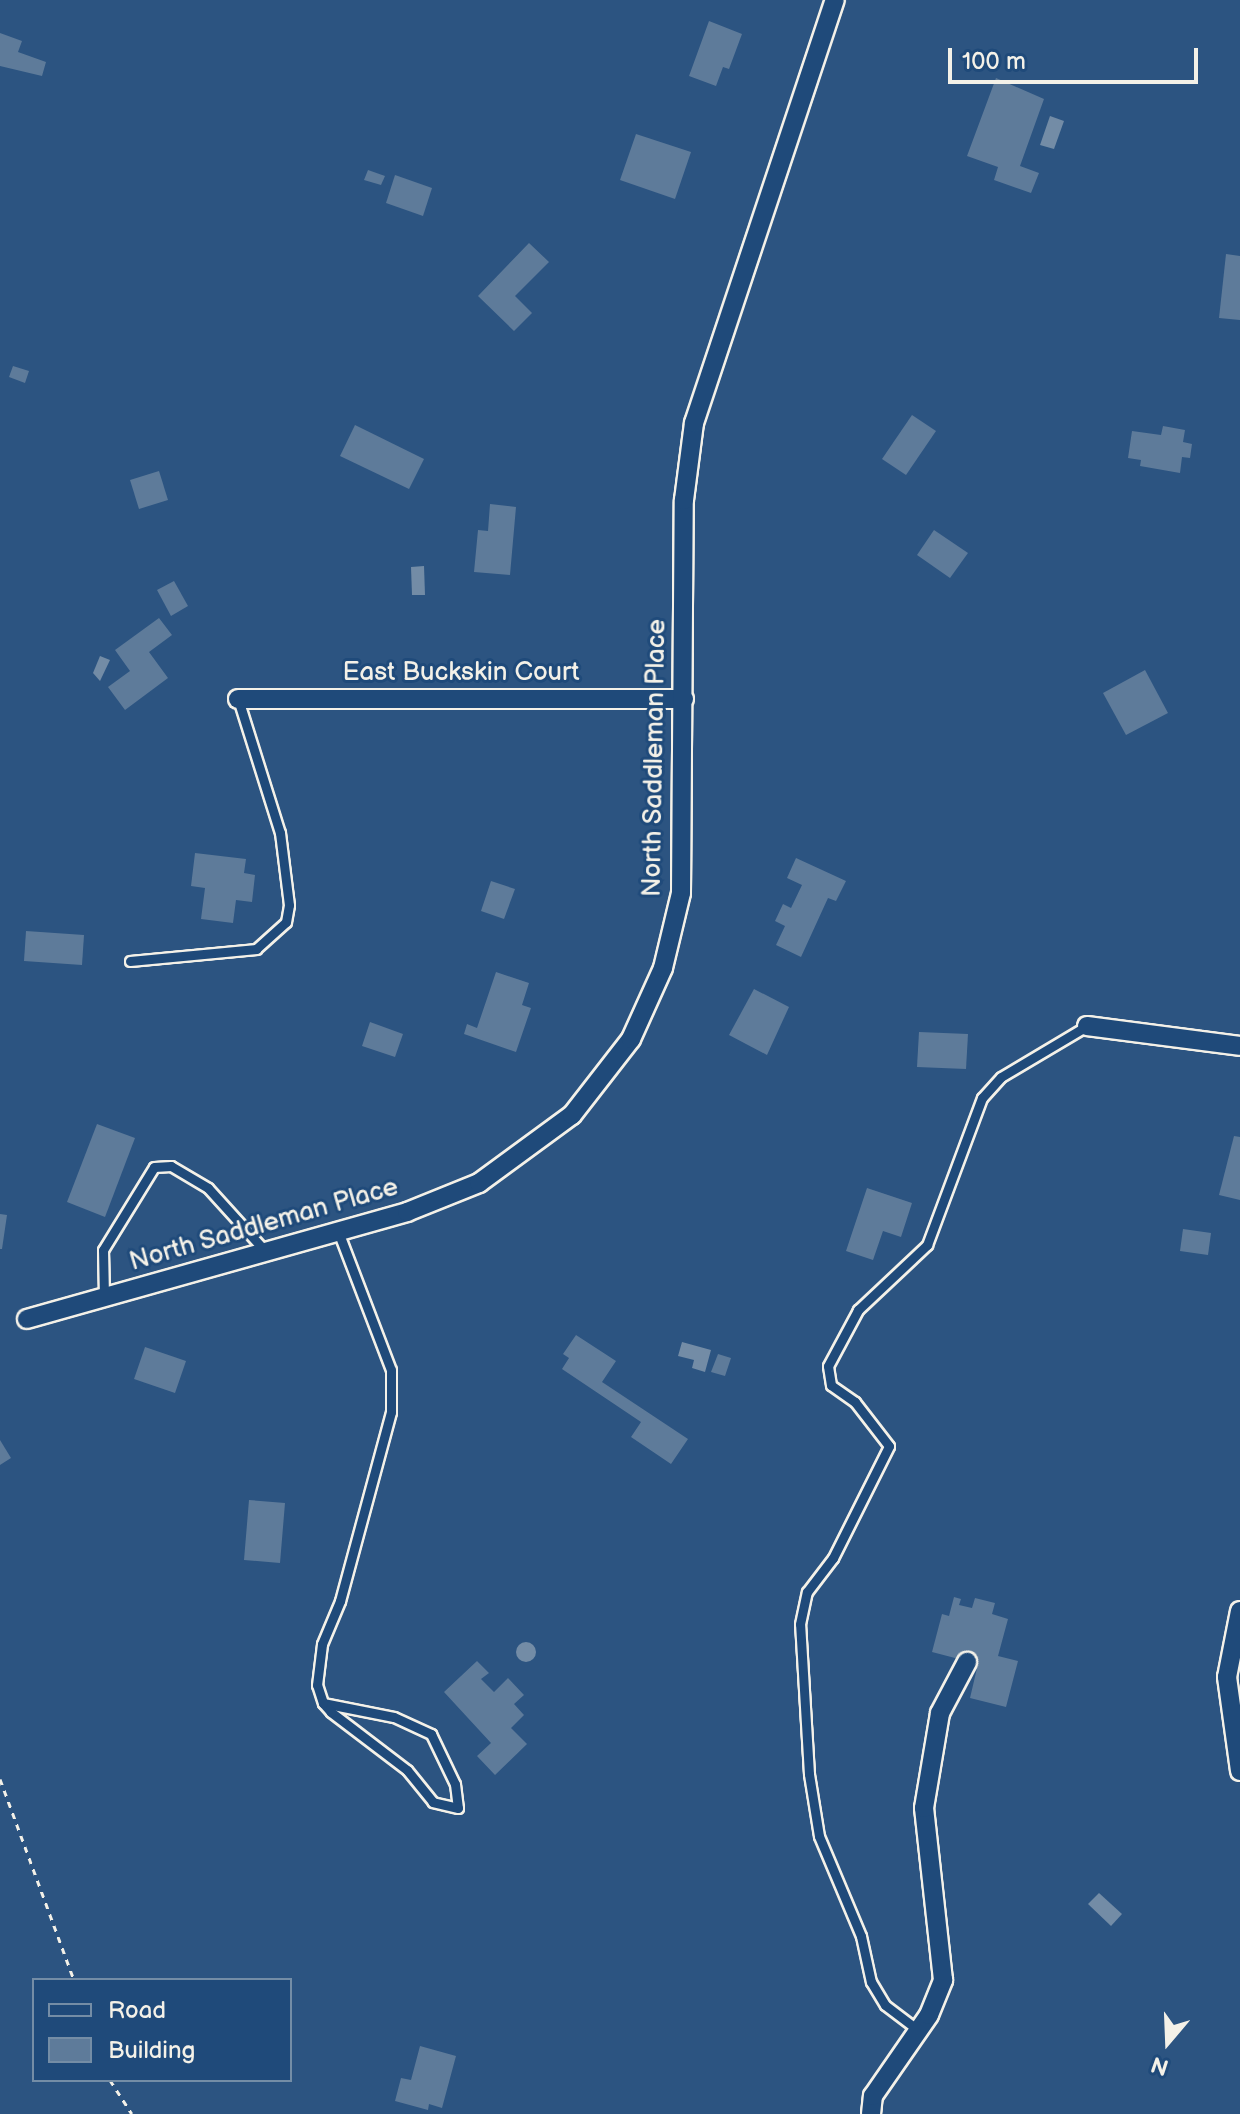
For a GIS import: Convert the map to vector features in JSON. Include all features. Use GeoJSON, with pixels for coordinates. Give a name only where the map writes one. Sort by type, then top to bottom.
{"type":"FeatureCollection","features":[{"type":"Feature","properties":{"kind":"street","name":"North Saddleman Place"},"geometry":{"type":"LineString","coordinates":[[27,1319],[443,1199],[512,1164],[572,1115],[631,1039],[663,968],[681,893],[684,500],[694,423],[835,0]]}},
{"type":"Feature","properties":{"kind":"street","name":"East Buckskin Court"},"geometry":{"type":"LineString","coordinates":[[238,699],[684,699]]}},
{"type":"Feature","properties":{"kind":"street"},"geometry":{"type":"LineString","coordinates":[[1087,1026],[1240,1046]]}},
{"type":"Feature","properties":{"kind":"street"},"geometry":{"type":"LineString","coordinates":[[1240,1611],[1227,1677],[1240,1771]]}},
{"type":"Feature","properties":{"kind":"street"},"geometry":{"type":"LineString","coordinates":[[872,2105],[938,1998],[944,1960],[924,1848],[927,1770],[944,1704],[967,1662]]}},
{"type":"Feature","properties":{"kind":"lane"},"geometry":{"type":"LineString","coordinates":[[130,961],[256,949],[286,922],[289,905],[280,833],[238,699]]}},
{"type":"Feature","properties":{"kind":"lane"},"geometry":{"type":"LineString","coordinates":[[918,2030],[885,2005],[871,1982],[861,1936],[819,1836],[809,1774],[800,1624],[807,1592],[833,1558],[889,1446],[855,1402],[831,1385],[828,1366],[858,1310],[927,1245],[982,1098],[1001,1077],[1087,1026]]}},
{"type":"Feature","properties":{"kind":"lane"},"geometry":{"type":"LineString","coordinates":[[104,1297],[103,1250],[154,1167],[171,1166],[208,1188],[266,1252]]}},
{"type":"Feature","properties":{"kind":"lane"},"geometry":{"type":"LineString","coordinates":[[323,1703],[394,1717],[431,1734],[455,1784],[458,1808],[433,1802],[407,1770],[323,1703],[316,1670],[322,1644],[340,1601],[391,1412],[391,1370],[338,1231]]}},
{"type":"Feature","properties":{"kind":"path"},"geometry":{"type":"LineString","coordinates":[[0,1779],[73,1978]]}},
{"type":"Feature","properties":{"kind":"path"},"geometry":{"type":"LineString","coordinates":[[111,2082],[132,2114]]}},
{"type":"Feature","properties":{"kind":"water"},"geometry":{"type":"Polygon","coordinates":[[[1050,116],[1064,121],[1054,149],[1040,145],[1050,116]]]}},
{"type":"Feature","properties":{"kind":"water"},"geometry":{"type":"Polygon","coordinates":[[[424,566],[425,595],[412,595],[411,567],[424,566]]]}},
{"type":"Feature","properties":{"kind":"water"},"geometry":{"type":"Polygon","coordinates":[[[100,656],[110,660],[100,681],[93,673],[100,656]]]}},
{"type":"Feature","properties":{"kind":"water"},"geometry":{"type":"Polygon","coordinates":[[[682,1342],[711,1350],[705,1372],[692,1368],[694,1360],[678,1356],[682,1342]]]}},
{"type":"Feature","properties":{"kind":"water"},"geometry":{"type":"Polygon","coordinates":[[[526,1642],[533,1645],[536,1652],[533,1659],[526,1662],[519,1659],[516,1652],[519,1645],[526,1642]]]}},
{"type":"Feature","properties":{"kind":"water"},"geometry":{"type":"Polygon","coordinates":[[[1099,1893],[1122,1914],[1111,1926],[1088,1904],[1099,1893]]]}},
{"type":"Feature","properties":{"kind":"building"},"geometry":{"type":"Polygon","coordinates":[[[709,21],[742,34],[729,69],[723,67],[716,86],[689,76],[709,21]]]}},
{"type":"Feature","properties":{"kind":"building"},"geometry":{"type":"Polygon","coordinates":[[[0,33],[22,41],[18,52],[46,62],[42,76],[0,66],[0,33]]]}},
{"type":"Feature","properties":{"kind":"building"},"geometry":{"type":"Polygon","coordinates":[[[996,78],[1044,99],[1020,166],[1039,173],[1031,193],[994,180],[998,167],[967,156],[996,78]]]}},
{"type":"Feature","properties":{"kind":"building"},"geometry":{"type":"Polygon","coordinates":[[[636,134],[691,152],[675,199],[620,180],[636,134]]]}},
{"type":"Feature","properties":{"kind":"building"},"geometry":{"type":"Polygon","coordinates":[[[368,170],[385,176],[381,185],[364,180],[368,170]]]}},
{"type":"Feature","properties":{"kind":"building"},"geometry":{"type":"Polygon","coordinates":[[[395,175],[432,188],[423,216],[386,203],[395,175]]]}},
{"type":"Feature","properties":{"kind":"building"},"geometry":{"type":"Polygon","coordinates":[[[529,243],[549,262],[515,296],[532,313],[514,331],[478,296],[529,243]]]}},
{"type":"Feature","properties":{"kind":"building"},"geometry":{"type":"Polygon","coordinates":[[[1226,254],[1240,256],[1240,320],[1219,318],[1226,254]]]}},
{"type":"Feature","properties":{"kind":"building"},"geometry":{"type":"Polygon","coordinates":[[[13,366],[29,371],[25,383],[9,377],[13,366]]]}},
{"type":"Feature","properties":{"kind":"building"},"geometry":{"type":"Polygon","coordinates":[[[912,415],[936,431],[906,475],[882,459],[912,415]]]}},
{"type":"Feature","properties":{"kind":"building"},"geometry":{"type":"Polygon","coordinates":[[[355,425],[424,459],[409,489],[340,456],[355,425]]]}},
{"type":"Feature","properties":{"kind":"building"},"geometry":{"type":"Polygon","coordinates":[[[1163,426],[1185,430],[1183,442],[1192,444],[1190,458],[1182,457],[1180,473],[1140,466],[1141,460],[1128,458],[1132,431],[1161,435],[1163,426]]]}},
{"type":"Feature","properties":{"kind":"building"},"geometry":{"type":"Polygon","coordinates":[[[159,471],[168,500],[139,509],[130,480],[159,471]]]}},
{"type":"Feature","properties":{"kind":"building"},"geometry":{"type":"Polygon","coordinates":[[[490,504],[516,507],[510,575],[474,572],[478,530],[488,531],[490,504]]]}},
{"type":"Feature","properties":{"kind":"building"},"geometry":{"type":"Polygon","coordinates":[[[934,530],[968,553],[950,578],[917,555],[934,530]]]}},
{"type":"Feature","properties":{"kind":"building"},"geometry":{"type":"Polygon","coordinates":[[[174,581],[188,606],[171,616],[157,590],[174,581]]]}},
{"type":"Feature","properties":{"kind":"building"},"geometry":{"type":"Polygon","coordinates":[[[159,618],[172,635],[149,652],[168,678],[125,710],[108,687],[130,671],[115,650],[159,618]]]}},
{"type":"Feature","properties":{"kind":"building"},"geometry":{"type":"Polygon","coordinates":[[[1145,670],[1168,713],[1126,735],[1103,693],[1145,670]]]}},
{"type":"Feature","properties":{"kind":"building"},"geometry":{"type":"Polygon","coordinates":[[[195,853],[246,859],[244,873],[255,875],[252,902],[236,900],[233,923],[201,919],[205,888],[191,886],[195,853]]]}},
{"type":"Feature","properties":{"kind":"building"},"geometry":{"type":"Polygon","coordinates":[[[796,858],[846,881],[836,901],[828,898],[801,957],[776,945],[785,926],[775,921],[783,904],[791,908],[802,885],[787,878],[796,858]]]}},
{"type":"Feature","properties":{"kind":"building"},"geometry":{"type":"Polygon","coordinates":[[[491,881],[515,889],[504,919],[481,911],[491,881]]]}},
{"type":"Feature","properties":{"kind":"building"},"geometry":{"type":"Polygon","coordinates":[[[26,931],[84,935],[82,965],[24,961],[26,931]]]}},
{"type":"Feature","properties":{"kind":"building"},"geometry":{"type":"Polygon","coordinates":[[[496,972],[529,983],[522,1005],[531,1008],[516,1052],[464,1034],[467,1024],[477,1028],[496,972]]]}},
{"type":"Feature","properties":{"kind":"building"},"geometry":{"type":"Polygon","coordinates":[[[754,989],[789,1007],[767,1055],[729,1035],[754,989]]]}},
{"type":"Feature","properties":{"kind":"building"},"geometry":{"type":"Polygon","coordinates":[[[370,1022],[403,1034],[395,1057],[362,1046],[370,1022]]]}},
{"type":"Feature","properties":{"kind":"building"},"geometry":{"type":"Polygon","coordinates":[[[919,1032],[968,1034],[966,1069],[917,1067],[919,1032]]]}},
{"type":"Feature","properties":{"kind":"building"},"geometry":{"type":"Polygon","coordinates":[[[97,1124],[135,1138],[105,1217],[67,1202],[97,1124]]]}},
{"type":"Feature","properties":{"kind":"building"},"geometry":{"type":"Polygon","coordinates":[[[1234,1136],[1240,1137],[1240,1200],[1219,1195],[1234,1136]]]}},
{"type":"Feature","properties":{"kind":"building"},"geometry":{"type":"Polygon","coordinates":[[[867,1188],[912,1203],[901,1237],[883,1231],[873,1260],[846,1251],[867,1188]]]}},
{"type":"Feature","properties":{"kind":"building"},"geometry":{"type":"Polygon","coordinates":[[[0,1214],[7,1215],[2,1249],[0,1249],[0,1214]]]}},
{"type":"Feature","properties":{"kind":"building"},"geometry":{"type":"Polygon","coordinates":[[[1183,1229],[1211,1233],[1208,1255],[1180,1251],[1183,1229]]]}},
{"type":"Feature","properties":{"kind":"building"},"geometry":{"type":"Polygon","coordinates":[[[576,1335],[616,1361],[602,1382],[688,1439],[671,1464],[631,1437],[641,1422],[562,1369],[569,1358],[563,1354],[576,1335]]]}},
{"type":"Feature","properties":{"kind":"building"},"geometry":{"type":"Polygon","coordinates":[[[145,1347],[186,1361],[175,1393],[134,1379],[145,1347]]]}},
{"type":"Feature","properties":{"kind":"building"},"geometry":{"type":"Polygon","coordinates":[[[718,1354],[731,1358],[725,1376],[711,1372],[718,1354]]]}},
{"type":"Feature","properties":{"kind":"building"},"geometry":{"type":"Polygon","coordinates":[[[0,1440],[11,1458],[0,1465],[0,1440]]]}},
{"type":"Feature","properties":{"kind":"building"},"geometry":{"type":"Polygon","coordinates":[[[249,1500],[285,1503],[280,1563],[244,1560],[249,1500]]]}},
{"type":"Feature","properties":{"kind":"building"},"geometry":{"type":"Polygon","coordinates":[[[954,1597],[961,1599],[959,1605],[972,1608],[975,1598],[995,1603],[992,1614],[1008,1619],[998,1656],[1018,1661],[1006,1707],[970,1698],[978,1664],[932,1652],[942,1614],[949,1616],[954,1597]]]}},
{"type":"Feature","properties":{"kind":"building"},"geometry":{"type":"Polygon","coordinates":[[[477,1661],[489,1673],[481,1679],[494,1692],[508,1678],[524,1695],[514,1704],[524,1715],[511,1728],[527,1744],[495,1775],[477,1756],[491,1743],[444,1692],[477,1661]]]}},
{"type":"Feature","properties":{"kind":"building"},"geometry":{"type":"Polygon","coordinates":[[[420,2046],[456,2056],[442,2108],[429,2104],[428,2110],[395,2101],[401,2078],[411,2080],[420,2046]]]}}]}
